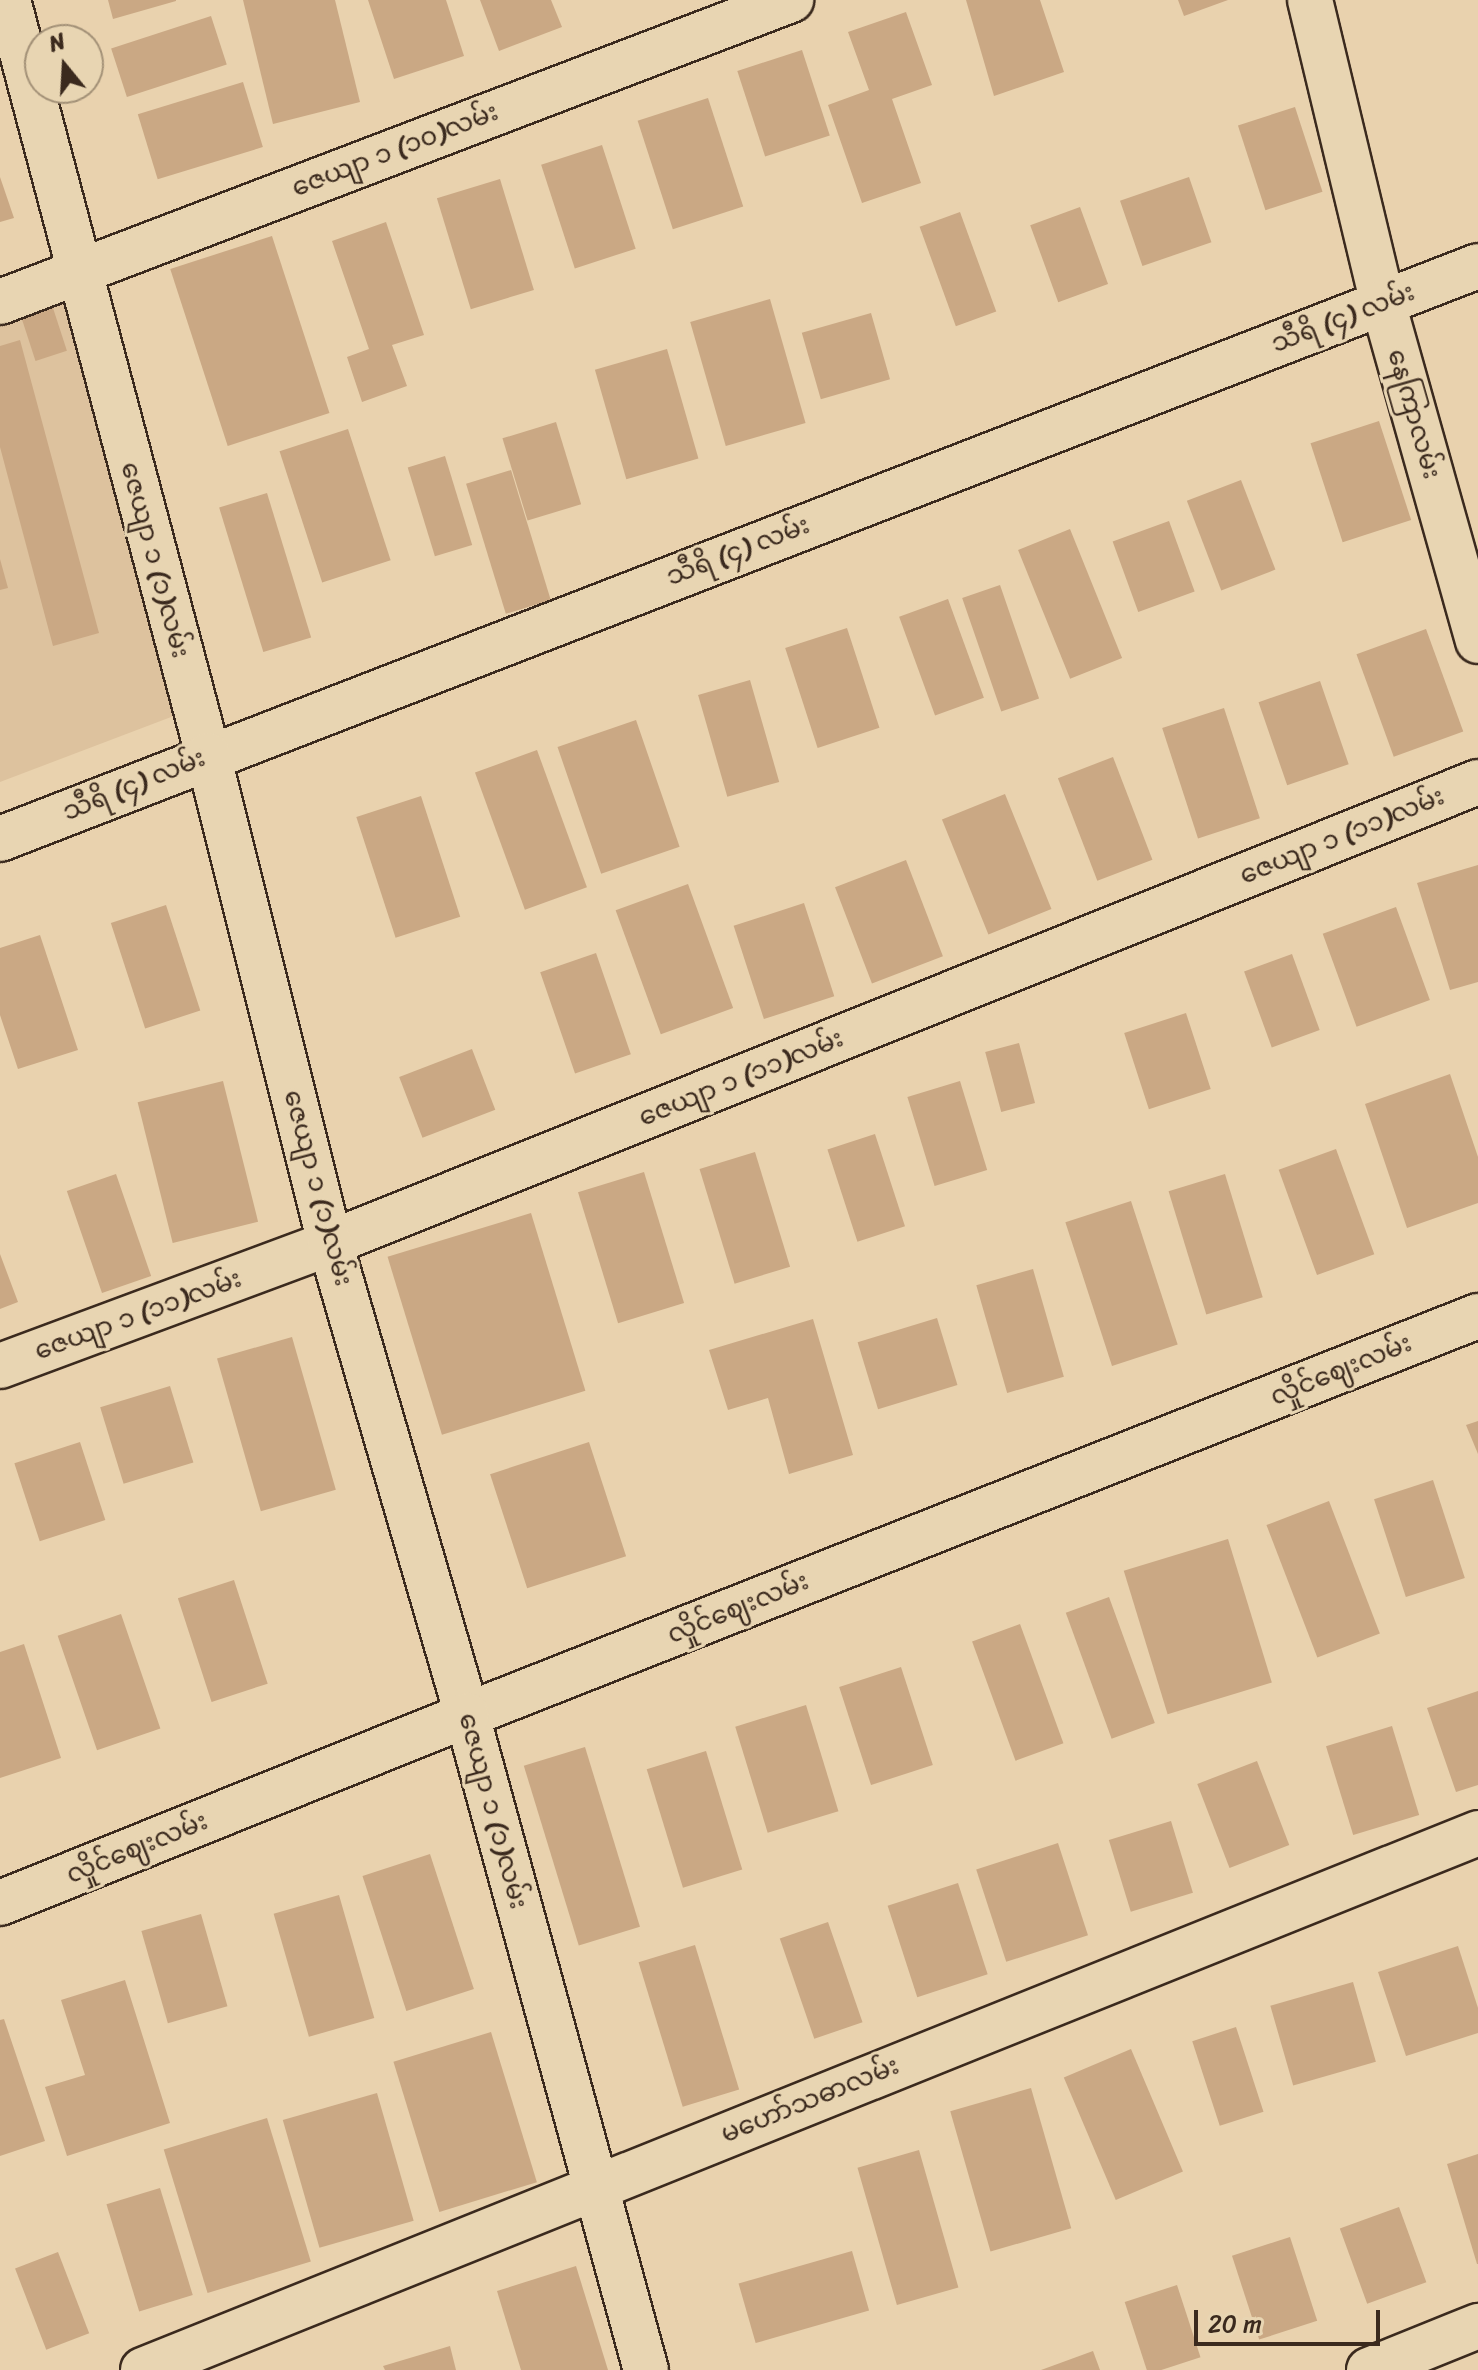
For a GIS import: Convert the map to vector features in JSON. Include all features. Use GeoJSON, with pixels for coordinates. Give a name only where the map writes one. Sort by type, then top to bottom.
{"type":"FeatureCollection","features":[{"type":"Feature","properties":{"kind":"street","name":"ဇေယျာ ၁ (၁)လမ်း"},"geometry":{"type":"LineString","coordinates":[[8,0],[76,271],[208,755],[330,1243],[467,1715],[646,2370]]}},
{"type":"Feature","properties":{"kind":"street","name":"ဇေယျာ ၁ (၁၀)လမ်း"},"geometry":{"type":"LineString","coordinates":[[0,302],[791,0]]}},
{"type":"Feature","properties":{"kind":"street","name":"နေကြာလမ်း"},"geometry":{"type":"LineString","coordinates":[[1310,0],[1383,303],[1478,641]]}},
{"type":"Feature","properties":{"kind":"street","name":"သီရိ (၄) လမ်း"},"geometry":{"type":"LineString","coordinates":[[0,839],[208,755],[1478,266]]}},
{"type":"Feature","properties":{"kind":"street","name":"ဇေယျာ ၁ (၁၁)လမ်း"},"geometry":{"type":"LineString","coordinates":[[0,1366],[330,1243],[1478,782]]}},
{"type":"Feature","properties":{"kind":"street","name":"လှိုင်ဈေးလမ်း"},"geometry":{"type":"LineString","coordinates":[[0,1903],[1478,1316]]}},
{"type":"Feature","properties":{"kind":"street","name":"မဟော်သဓာလမ်း"},"geometry":{"type":"LineString","coordinates":[[143,2370],[1478,1833]]}},
{"type":"Feature","properties":{"kind":"street"},"geometry":{"type":"LineString","coordinates":[[1369,2370],[1478,2326]]}},
{"type":"Feature","properties":{"kind":"shaded area"},"geometry":{"type":"Polygon","coordinates":[[[67,299],[179,714],[0,782],[0,326],[67,299]]]}},
{"type":"Feature","properties":{"kind":"building"},"geometry":{"type":"Polygon","coordinates":[[[108,0],[176,0],[176,1],[113,19],[108,0]]]}},
{"type":"Feature","properties":{"kind":"building"},"geometry":{"type":"Polygon","coordinates":[[[243,0],[335,0],[360,102],[273,124],[243,0]]]}},
{"type":"Feature","properties":{"kind":"building"},"geometry":{"type":"Polygon","coordinates":[[[368,0],[446,0],[464,56],[394,79],[368,0]]]}},
{"type":"Feature","properties":{"kind":"building"},"geometry":{"type":"Polygon","coordinates":[[[480,0],[551,0],[562,27],[499,51],[480,0]]]}},
{"type":"Feature","properties":{"kind":"building"},"geometry":{"type":"Polygon","coordinates":[[[966,0],[1040,0],[1064,72],[994,96],[966,0]]]}},
{"type":"Feature","properties":{"kind":"building"},"geometry":{"type":"Polygon","coordinates":[[[1178,0],[1228,0],[1184,16],[1178,0]]]}},
{"type":"Feature","properties":{"kind":"building"},"geometry":{"type":"Polygon","coordinates":[[[906,12],[932,85],[892,99],[921,183],[862,203],[828,105],[869,90],[848,32],[906,12]]]}},
{"type":"Feature","properties":{"kind":"building"},"geometry":{"type":"Polygon","coordinates":[[[211,16],[227,65],[127,97],[111,48],[211,16]]]}},
{"type":"Feature","properties":{"kind":"building"},"geometry":{"type":"Polygon","coordinates":[[[802,50],[830,136],[765,157],[737,71],[802,50]]]}},
{"type":"Feature","properties":{"kind":"building"},"geometry":{"type":"Polygon","coordinates":[[[243,82],[263,147],[158,179],[138,114],[243,82]]]}},
{"type":"Feature","properties":{"kind":"building"},"geometry":{"type":"Polygon","coordinates":[[[708,98],[743,206],[673,229],[638,121],[708,98]]]}},
{"type":"Feature","properties":{"kind":"building"},"geometry":{"type":"Polygon","coordinates":[[[1295,107],[1323,192],[1265,210],[1238,126],[1295,107]]]}},
{"type":"Feature","properties":{"kind":"building"},"geometry":{"type":"Polygon","coordinates":[[[602,145],[636,249],[575,268],[541,165],[602,145]]]}},
{"type":"Feature","properties":{"kind":"building"},"geometry":{"type":"Polygon","coordinates":[[[0,177],[14,218],[0,222],[0,177]]]}},
{"type":"Feature","properties":{"kind":"building"},"geometry":{"type":"Polygon","coordinates":[[[1189,177],[1211,242],[1142,266],[1120,201],[1189,177]]]}},
{"type":"Feature","properties":{"kind":"building"},"geometry":{"type":"Polygon","coordinates":[[[500,179],[534,290],[471,309],[437,198],[500,179]]]}},
{"type":"Feature","properties":{"kind":"building"},"geometry":{"type":"Polygon","coordinates":[[[1080,207],[1108,284],[1058,302],[1030,225],[1080,207]]]}},
{"type":"Feature","properties":{"kind":"building"},"geometry":{"type":"Polygon","coordinates":[[[960,212],[996,312],[956,326],[920,227],[960,212]]]}},
{"type":"Feature","properties":{"kind":"building"},"geometry":{"type":"Polygon","coordinates":[[[386,222],[424,335],[392,345],[407,386],[362,402],[347,357],[369,349],[332,241],[386,222]]]}},
{"type":"Feature","properties":{"kind":"building"},"geometry":{"type":"Polygon","coordinates":[[[272,236],[329,413],[228,446],[170,269],[272,236]]]}},
{"type":"Feature","properties":{"kind":"building"},"geometry":{"type":"Polygon","coordinates":[[[770,299],[806,423],[726,446],[690,322],[770,299]]]}},
{"type":"Feature","properties":{"kind":"building"},"geometry":{"type":"Polygon","coordinates":[[[53,308],[67,351],[36,361],[22,318],[53,308]]]}},
{"type":"Feature","properties":{"kind":"building"},"geometry":{"type":"Polygon","coordinates":[[[871,313],[890,379],[821,399],[802,333],[871,313]]]}},
{"type":"Feature","properties":{"kind":"building"},"geometry":{"type":"Polygon","coordinates":[[[20,340],[99,633],[53,646],[0,447],[0,346],[20,340]]]}},
{"type":"Feature","properties":{"kind":"building"},"geometry":{"type":"Polygon","coordinates":[[[667,349],[698,459],[626,479],[595,370],[667,349]]]}},
{"type":"Feature","properties":{"kind":"building"},"geometry":{"type":"Polygon","coordinates":[[[1379,421],[1411,520],[1343,542],[1311,443],[1379,421]]]}},
{"type":"Feature","properties":{"kind":"building"},"geometry":{"type":"Polygon","coordinates":[[[556,422],[581,504],[528,521],[502,438],[556,422]]]}},
{"type":"Feature","properties":{"kind":"building"},"geometry":{"type":"Polygon","coordinates":[[[348,429],[391,560],[322,582],[280,451],[348,429]]]}},
{"type":"Feature","properties":{"kind":"building"},"geometry":{"type":"Polygon","coordinates":[[[445,456],[472,545],[435,556],[408,467],[445,456]]]}},
{"type":"Feature","properties":{"kind":"building"},"geometry":{"type":"Polygon","coordinates":[[[511,470],[551,600],[506,614],[466,484],[511,470]]]}},
{"type":"Feature","properties":{"kind":"building"},"geometry":{"type":"Polygon","coordinates":[[[1241,480],[1275,570],[1221,590],[1187,501],[1241,480]]]}},
{"type":"Feature","properties":{"kind":"building"},"geometry":{"type":"Polygon","coordinates":[[[267,493],[311,637],[263,652],[219,508],[267,493]]]}},
{"type":"Feature","properties":{"kind":"building"},"geometry":{"type":"Polygon","coordinates":[[[1169,521],[1195,591],[1138,612],[1113,542],[1169,521]]]}},
{"type":"Feature","properties":{"kind":"building"},"geometry":{"type":"Polygon","coordinates":[[[1070,529],[1122,658],[1070,679],[1018,550],[1070,529]]]}},
{"type":"Feature","properties":{"kind":"building"},"geometry":{"type":"Polygon","coordinates":[[[0,559],[8,588],[0,590],[0,559]]]}},
{"type":"Feature","properties":{"kind":"building"},"geometry":{"type":"Polygon","coordinates":[[[1000,585],[1039,698],[1001,711],[962,598],[1000,585]]]}},
{"type":"Feature","properties":{"kind":"building"},"geometry":{"type":"Polygon","coordinates":[[[948,599],[984,698],[935,715],[899,617],[948,599]]]}},
{"type":"Feature","properties":{"kind":"building"},"geometry":{"type":"Polygon","coordinates":[[[847,628],[879,728],[818,748],[785,648],[847,628]]]}},
{"type":"Feature","properties":{"kind":"building"},"geometry":{"type":"Polygon","coordinates":[[[1426,629],[1463,731],[1394,757],[1356,654],[1426,629]]]}},
{"type":"Feature","properties":{"kind":"building"},"geometry":{"type":"Polygon","coordinates":[[[750,680],[779,782],[727,797],[698,695],[750,680]]]}},
{"type":"Feature","properties":{"kind":"building"},"geometry":{"type":"Polygon","coordinates":[[[1320,681],[1349,764],[1287,785],[1259,702],[1320,681]]]}},
{"type":"Feature","properties":{"kind":"building"},"geometry":{"type":"Polygon","coordinates":[[[1224,708],[1260,818],[1198,838],[1162,728],[1224,708]]]}},
{"type":"Feature","properties":{"kind":"building"},"geometry":{"type":"Polygon","coordinates":[[[636,720],[680,847],[601,874],[558,747],[636,720]]]}},
{"type":"Feature","properties":{"kind":"building"},"geometry":{"type":"Polygon","coordinates":[[[537,750],[587,887],[525,910],[475,773],[537,750]]]}},
{"type":"Feature","properties":{"kind":"building"},"geometry":{"type":"Polygon","coordinates":[[[1113,757],[1152,860],[1097,881],[1058,778],[1113,757]]]}},
{"type":"Feature","properties":{"kind":"building"},"geometry":{"type":"Polygon","coordinates":[[[1005,794],[1051,909],[988,934],[942,819],[1005,794]]]}},
{"type":"Feature","properties":{"kind":"building"},"geometry":{"type":"Polygon","coordinates":[[[421,796],[460,917],[396,938],[356,817],[421,796]]]}},
{"type":"Feature","properties":{"kind":"building"},"geometry":{"type":"Polygon","coordinates":[[[906,860],[943,956],[872,983],[835,887],[906,860]]]}},
{"type":"Feature","properties":{"kind":"building"},"geometry":{"type":"Polygon","coordinates":[[[1478,865],[1478,982],[1450,990],[1417,883],[1478,865]]]}},
{"type":"Feature","properties":{"kind":"building"},"geometry":{"type":"Polygon","coordinates":[[[688,884],[733,1008],[661,1034],[616,910],[688,884]]]}},
{"type":"Feature","properties":{"kind":"building"},"geometry":{"type":"Polygon","coordinates":[[[804,903],[834,996],[764,1019],[734,926],[804,903]]]}},
{"type":"Feature","properties":{"kind":"building"},"geometry":{"type":"Polygon","coordinates":[[[166,905],[200,1011],[145,1028],[111,923],[166,905]]]}},
{"type":"Feature","properties":{"kind":"building"},"geometry":{"type":"Polygon","coordinates":[[[1396,907],[1430,1000],[1357,1027],[1323,934],[1396,907]]]}},
{"type":"Feature","properties":{"kind":"building"},"geometry":{"type":"Polygon","coordinates":[[[40,935],[78,1050],[18,1069],[0,1015],[0,948],[40,935]]]}},
{"type":"Feature","properties":{"kind":"building"},"geometry":{"type":"Polygon","coordinates":[[[596,953],[631,1054],[575,1073],[540,972],[596,953]]]}},
{"type":"Feature","properties":{"kind":"building"},"geometry":{"type":"Polygon","coordinates":[[[1292,954],[1320,1030],[1272,1048],[1244,971],[1292,954]]]}},
{"type":"Feature","properties":{"kind":"building"},"geometry":{"type":"Polygon","coordinates":[[[1186,1013],[1211,1089],[1149,1109],[1124,1033],[1186,1013]]]}},
{"type":"Feature","properties":{"kind":"building"},"geometry":{"type":"Polygon","coordinates":[[[1019,1043],[1035,1103],[1001,1112],[985,1052],[1019,1043]]]}},
{"type":"Feature","properties":{"kind":"building"},"geometry":{"type":"Polygon","coordinates":[[[472,1049],[495,1110],[422,1138],[399,1077],[472,1049]]]}},
{"type":"Feature","properties":{"kind":"building"},"geometry":{"type":"Polygon","coordinates":[[[1450,1074],[1478,1157],[1478,1203],[1407,1228],[1365,1104],[1450,1074]]]}},
{"type":"Feature","properties":{"kind":"building"},"geometry":{"type":"Polygon","coordinates":[[[223,1081],[258,1222],[173,1243],[138,1102],[223,1081]]]}},
{"type":"Feature","properties":{"kind":"building"},"geometry":{"type":"Polygon","coordinates":[[[960,1081],[987,1170],[935,1186],[907,1097],[960,1081]]]}},
{"type":"Feature","properties":{"kind":"building"},"geometry":{"type":"Polygon","coordinates":[[[875,1134],[905,1226],[857,1242],[827,1149],[875,1134]]]}},
{"type":"Feature","properties":{"kind":"building"},"geometry":{"type":"Polygon","coordinates":[[[1336,1149],[1374,1254],[1317,1275],[1279,1170],[1336,1149]]]}},
{"type":"Feature","properties":{"kind":"building"},"geometry":{"type":"Polygon","coordinates":[[[755,1152],[790,1267],[735,1284],[700,1169],[755,1152]]]}},
{"type":"Feature","properties":{"kind":"building"},"geometry":{"type":"Polygon","coordinates":[[[644,1172],[684,1303],[618,1323],[578,1192],[644,1172]]]}},
{"type":"Feature","properties":{"kind":"building"},"geometry":{"type":"Polygon","coordinates":[[[116,1174],[151,1276],[102,1293],[67,1191],[116,1174]]]}},
{"type":"Feature","properties":{"kind":"building"},"geometry":{"type":"Polygon","coordinates":[[[1225,1174],[1263,1297],[1206,1315],[1169,1191],[1225,1174]]]}},
{"type":"Feature","properties":{"kind":"building"},"geometry":{"type":"Polygon","coordinates":[[[1131,1201],[1178,1345],[1112,1366],[1065,1222],[1131,1201]]]}},
{"type":"Feature","properties":{"kind":"building"},"geometry":{"type":"Polygon","coordinates":[[[531,1213],[585,1391],[442,1435],[388,1257],[531,1213]]]}},
{"type":"Feature","properties":{"kind":"building"},"geometry":{"type":"Polygon","coordinates":[[[0,1254],[18,1302],[0,1309],[0,1254]]]}},
{"type":"Feature","properties":{"kind":"building"},"geometry":{"type":"Polygon","coordinates":[[[1033,1269],[1064,1377],[1007,1393],[976,1285],[1033,1269]]]}},
{"type":"Feature","properties":{"kind":"building"},"geometry":{"type":"Polygon","coordinates":[[[937,1318],[957,1385],[878,1409],[858,1342],[937,1318]]]}},
{"type":"Feature","properties":{"kind":"building"},"geometry":{"type":"Polygon","coordinates":[[[813,1319],[853,1455],[789,1474],[768,1398],[728,1410],[709,1350],[813,1319]]]}},
{"type":"Feature","properties":{"kind":"building"},"geometry":{"type":"Polygon","coordinates":[[[292,1337],[336,1490],[261,1511],[217,1358],[292,1337]]]}},
{"type":"Feature","properties":{"kind":"building"},"geometry":{"type":"Polygon","coordinates":[[[170,1386],[193,1463],[124,1484],[100,1407],[170,1386]]]}},
{"type":"Feature","properties":{"kind":"building"},"geometry":{"type":"Polygon","coordinates":[[[1478,1421],[1478,1454],[1466,1425],[1478,1421]]]}},
{"type":"Feature","properties":{"kind":"building"},"geometry":{"type":"Polygon","coordinates":[[[80,1442],[105,1520],[40,1541],[14,1463],[80,1442]]]}},
{"type":"Feature","properties":{"kind":"building"},"geometry":{"type":"Polygon","coordinates":[[[589,1442],[626,1556],[527,1588],[490,1474],[589,1442]]]}},
{"type":"Feature","properties":{"kind":"building"},"geometry":{"type":"Polygon","coordinates":[[[1433,1480],[1465,1578],[1406,1597],[1374,1499],[1433,1480]]]}},
{"type":"Feature","properties":{"kind":"building"},"geometry":{"type":"Polygon","coordinates":[[[1329,1501],[1380,1634],[1317,1658],[1266,1525],[1329,1501]]]}},
{"type":"Feature","properties":{"kind":"building"},"geometry":{"type":"Polygon","coordinates":[[[1228,1539],[1272,1682],[1168,1714],[1124,1571],[1228,1539]]]}},
{"type":"Feature","properties":{"kind":"building"},"geometry":{"type":"Polygon","coordinates":[[[234,1580],[268,1684],[212,1702],[178,1598],[234,1580]]]}},
{"type":"Feature","properties":{"kind":"building"},"geometry":{"type":"Polygon","coordinates":[[[1109,1597],[1155,1723],[1112,1739],[1066,1613],[1109,1597]]]}},
{"type":"Feature","properties":{"kind":"building"},"geometry":{"type":"Polygon","coordinates":[[[121,1614],[160,1728],[97,1750],[58,1636],[121,1614]]]}},
{"type":"Feature","properties":{"kind":"building"},"geometry":{"type":"Polygon","coordinates":[[[1020,1624],[1063,1743],[1016,1761],[972,1641],[1020,1624]]]}},
{"type":"Feature","properties":{"kind":"building"},"geometry":{"type":"Polygon","coordinates":[[[24,1644],[61,1758],[0,1778],[0,1652],[24,1644]]]}},
{"type":"Feature","properties":{"kind":"building"},"geometry":{"type":"Polygon","coordinates":[[[901,1667],[933,1765],[871,1785],[839,1687],[901,1667]]]}},
{"type":"Feature","properties":{"kind":"building"},"geometry":{"type":"Polygon","coordinates":[[[1478,1691],[1478,1785],[1456,1792],[1427,1708],[1478,1691]]]}},
{"type":"Feature","properties":{"kind":"building"},"geometry":{"type":"Polygon","coordinates":[[[806,1705],[838,1811],[768,1833],[735,1727],[806,1705]]]}},
{"type":"Feature","properties":{"kind":"building"},"geometry":{"type":"Polygon","coordinates":[[[1392,1726],[1419,1815],[1353,1835],[1326,1746],[1392,1726]]]}},
{"type":"Feature","properties":{"kind":"building"},"geometry":{"type":"Polygon","coordinates":[[[585,1747],[640,1927],[579,1945],[524,1766],[585,1747]]]}},
{"type":"Feature","properties":{"kind":"building"},"geometry":{"type":"Polygon","coordinates":[[[706,1751],[742,1870],[683,1888],[647,1769],[706,1751]]]}},
{"type":"Feature","properties":{"kind":"building"},"geometry":{"type":"Polygon","coordinates":[[[1257,1761],[1289,1845],[1230,1868],[1197,1784],[1257,1761]]]}},
{"type":"Feature","properties":{"kind":"building"},"geometry":{"type":"Polygon","coordinates":[[[1171,1821],[1193,1893],[1131,1912],[1109,1840],[1171,1821]]]}},
{"type":"Feature","properties":{"kind":"building"},"geometry":{"type":"Polygon","coordinates":[[[1058,1843],[1088,1935],[1006,1962],[976,1870],[1058,1843]]]}},
{"type":"Feature","properties":{"kind":"building"},"geometry":{"type":"Polygon","coordinates":[[[430,1854],[474,1989],[406,2011],[362,1876],[430,1854]]]}},
{"type":"Feature","properties":{"kind":"building"},"geometry":{"type":"Polygon","coordinates":[[[958,1883],[988,1974],[917,1997],[888,1906],[958,1883]]]}},
{"type":"Feature","properties":{"kind":"building"},"geometry":{"type":"Polygon","coordinates":[[[339,1895],[374,2018],[309,2037],[274,1914],[339,1895]]]}},
{"type":"Feature","properties":{"kind":"building"},"geometry":{"type":"Polygon","coordinates":[[[201,1914],[227,2006],[168,2023],[141,1931],[201,1914]]]}},
{"type":"Feature","properties":{"kind":"building"},"geometry":{"type":"Polygon","coordinates":[[[828,1922],[863,2022],[814,2039],[780,1939],[828,1922]]]}},
{"type":"Feature","properties":{"kind":"building"},"geometry":{"type":"Polygon","coordinates":[[[695,1945],[739,2089],[683,2107],[639,1962],[695,1945]]]}},
{"type":"Feature","properties":{"kind":"building"},"geometry":{"type":"Polygon","coordinates":[[[1458,1946],[1478,2008],[1478,2033],[1406,2056],[1378,1972],[1458,1946]]]}},
{"type":"Feature","properties":{"kind":"building"},"geometry":{"type":"Polygon","coordinates":[[[125,1980],[170,2123],[67,2156],[45,2087],[85,2075],[61,2000],[125,1980]]]}},
{"type":"Feature","properties":{"kind":"building"},"geometry":{"type":"Polygon","coordinates":[[[1353,1982],[1376,2062],[1293,2085],[1270,2006],[1353,1982]]]}},
{"type":"Feature","properties":{"kind":"building"},"geometry":{"type":"Polygon","coordinates":[[[4,2019],[45,2141],[0,2156],[0,2020],[4,2019]]]}},
{"type":"Feature","properties":{"kind":"building"},"geometry":{"type":"Polygon","coordinates":[[[1236,2027],[1264,2112],[1220,2126],[1192,2041],[1236,2027]]]}},
{"type":"Feature","properties":{"kind":"building"},"geometry":{"type":"Polygon","coordinates":[[[491,2032],[537,2182],[439,2212],[393,2062],[491,2032]]]}},
{"type":"Feature","properties":{"kind":"building"},"geometry":{"type":"Polygon","coordinates":[[[1131,2049],[1183,2171],[1116,2200],[1064,2078],[1131,2049]]]}},
{"type":"Feature","properties":{"kind":"building"},"geometry":{"type":"Polygon","coordinates":[[[1031,2088],[1071,2228],[990,2251],[950,2111],[1031,2088]]]}},
{"type":"Feature","properties":{"kind":"building"},"geometry":{"type":"Polygon","coordinates":[[[377,2093],[414,2221],[319,2248],[283,2120],[377,2093]]]}},
{"type":"Feature","properties":{"kind":"building"},"geometry":{"type":"Polygon","coordinates":[[[267,2118],[311,2261],[208,2293],[164,2150],[267,2118]]]}},
{"type":"Feature","properties":{"kind":"building"},"geometry":{"type":"Polygon","coordinates":[[[919,2150],[958,2287],[897,2305],[857,2168],[919,2150]]]}},
{"type":"Feature","properties":{"kind":"building"},"geometry":{"type":"Polygon","coordinates":[[[1478,2154],[1478,2264],[1477,2264],[1447,2164],[1478,2154]]]}},
{"type":"Feature","properties":{"kind":"building"},"geometry":{"type":"Polygon","coordinates":[[[160,2188],[193,2295],[139,2311],[106,2204],[160,2188]]]}},
{"type":"Feature","properties":{"kind":"building"},"geometry":{"type":"Polygon","coordinates":[[[1399,2207],[1426,2282],[1367,2304],[1340,2229],[1399,2207]]]}},
{"type":"Feature","properties":{"kind":"building"},"geometry":{"type":"Polygon","coordinates":[[[1290,2237],[1317,2321],[1259,2340],[1232,2256],[1290,2237]]]}},
{"type":"Feature","properties":{"kind":"building"},"geometry":{"type":"Polygon","coordinates":[[[852,2251],[869,2311],[756,2343],[739,2284],[852,2251]]]}},
{"type":"Feature","properties":{"kind":"building"},"geometry":{"type":"Polygon","coordinates":[[[58,2252],[89,2333],[46,2350],[15,2268],[58,2252]]]}},
{"type":"Feature","properties":{"kind":"building"},"geometry":{"type":"Polygon","coordinates":[[[576,2266],[608,2370],[521,2370],[497,2291],[576,2266]]]}},
{"type":"Feature","properties":{"kind":"building"},"geometry":{"type":"Polygon","coordinates":[[[1177,2285],[1200,2357],[1161,2370],[1147,2370],[1125,2302],[1177,2285]]]}},
{"type":"Feature","properties":{"kind":"building"},"geometry":{"type":"Polygon","coordinates":[[[450,2346],[456,2370],[385,2370],[383,2366],[450,2346]]]}},
{"type":"Feature","properties":{"kind":"building"},"geometry":{"type":"Polygon","coordinates":[[[1093,2351],[1100,2370],[1041,2370],[1093,2351]]]}}]}
